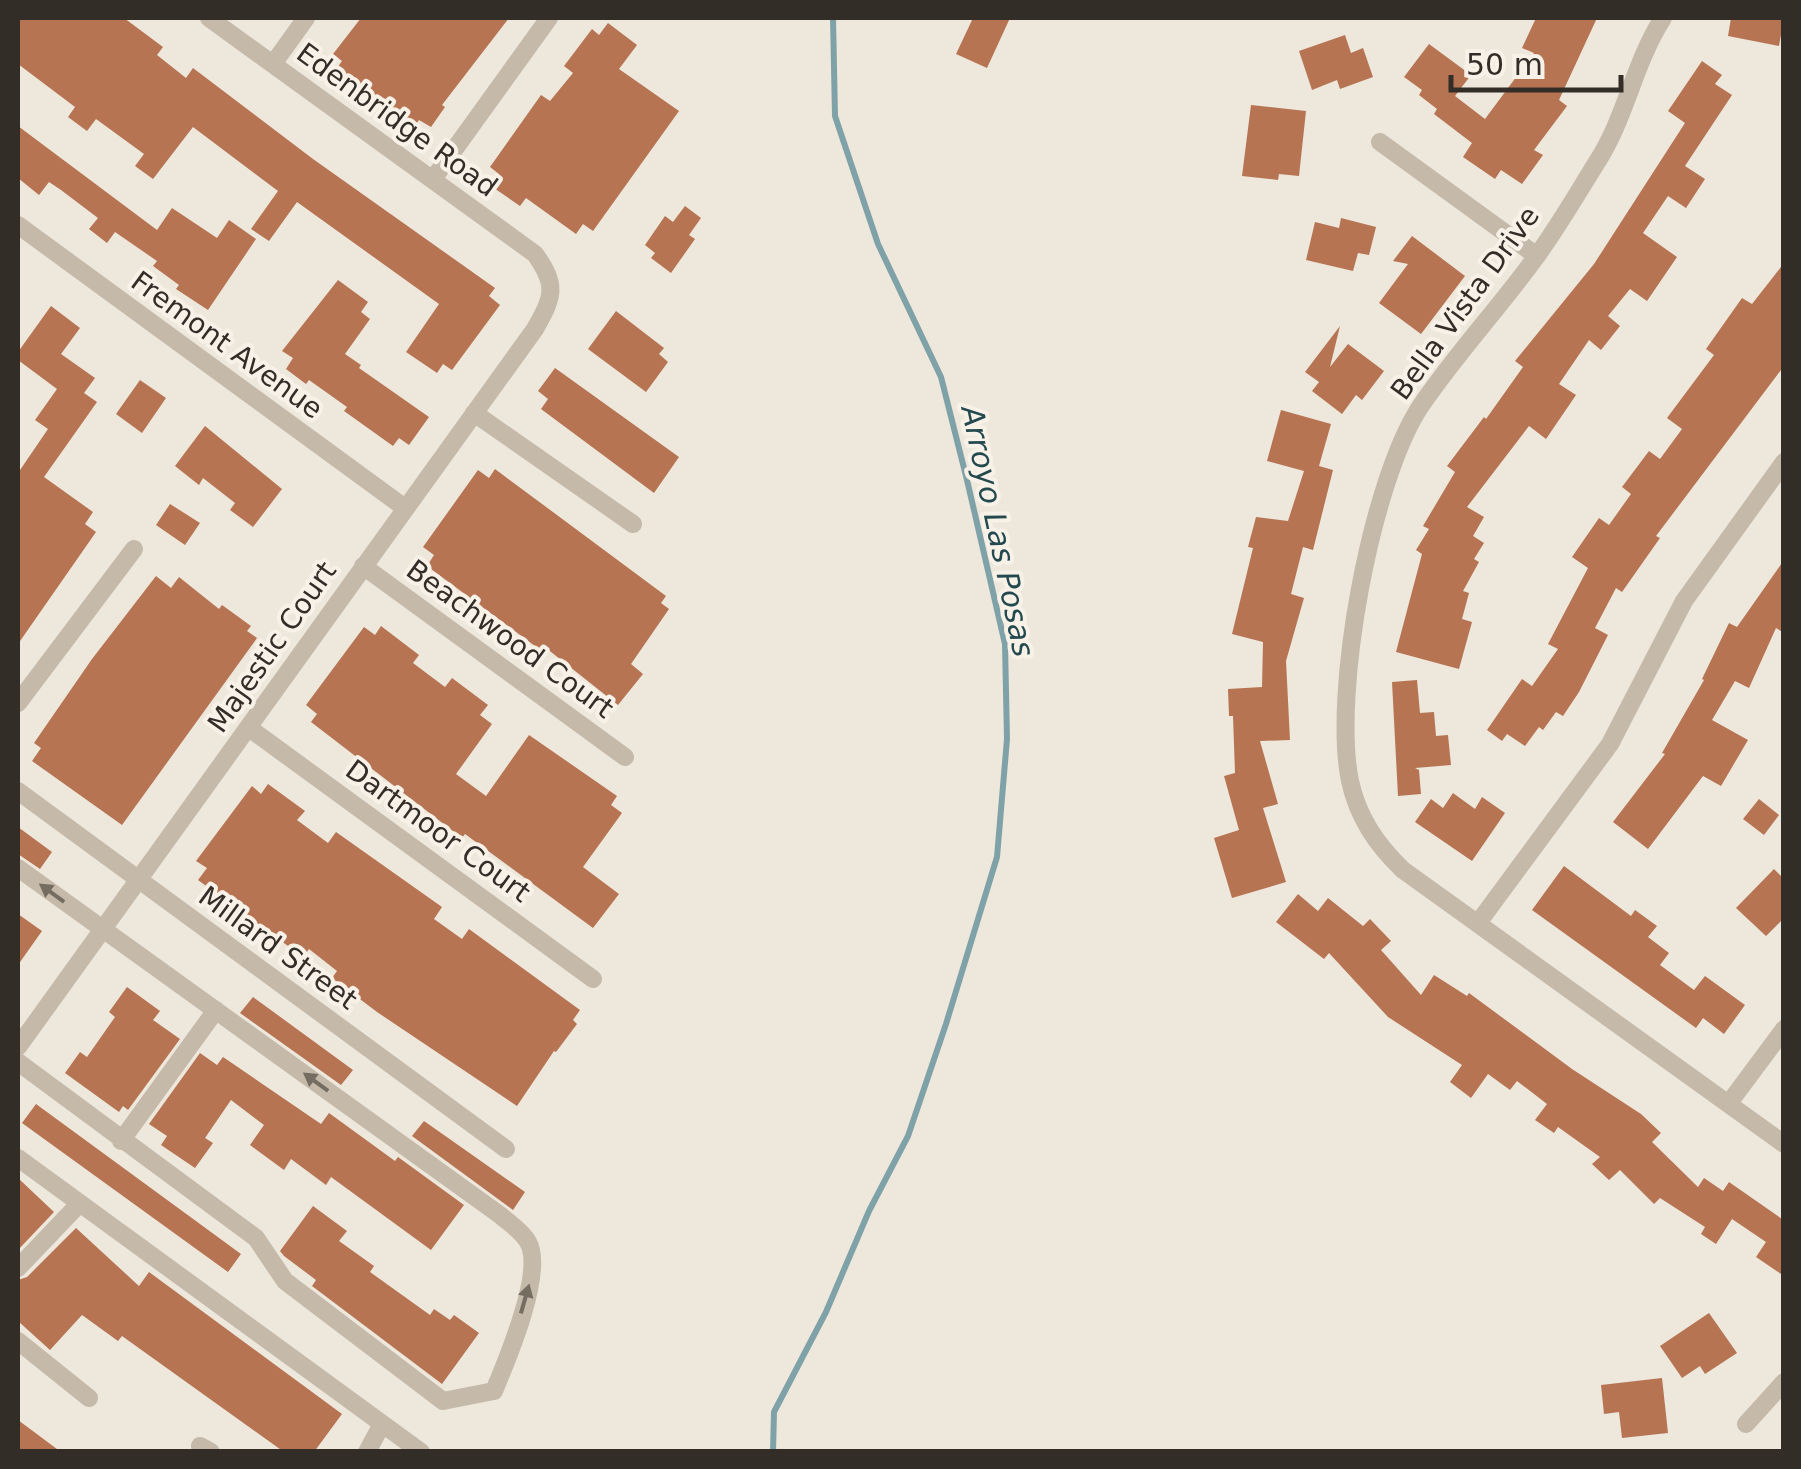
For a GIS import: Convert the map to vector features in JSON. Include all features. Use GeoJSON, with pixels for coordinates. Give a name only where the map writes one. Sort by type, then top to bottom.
{"type":"FeatureCollection","features":[{"type":"Feature","properties":{"kind":"street","name":"Edenbridge Road"},"geometry":{"type":"LineString","coordinates":[[209,18],[535,254],[548,272]]}},
{"type":"Feature","properties":{"kind":"street"},"geometry":{"type":"LineString","coordinates":[[273,64],[306,18]]}},
{"type":"Feature","properties":{"kind":"street"},"geometry":{"type":"LineString","coordinates":[[433,179],[550,18]]}},
{"type":"Feature","properties":{"kind":"street","name":"Bella Vista Drive"},"geometry":{"type":"LineString","coordinates":[[1662,18],[1643,53],[1600,157],[1537,256],[1420,408],[1395,454],[1376,518],[1355,623],[1347,700],[1350,782],[1370,835],[1403,870],[1784,1144]]}},
{"type":"Feature","properties":{"kind":"street"},"geometry":{"type":"LineString","coordinates":[[1380,142],[1537,256]]}},
{"type":"Feature","properties":{"kind":"street","name":"Fremont Avenue"},"geometry":{"type":"LineString","coordinates":[[18,225],[405,508]]}},
{"type":"Feature","properties":{"kind":"street","name":"Majestic Court"},"geometry":{"type":"LineString","coordinates":[[18,1048],[535,329],[550,303],[548,272]]}},
{"type":"Feature","properties":{"kind":"street"},"geometry":{"type":"LineString","coordinates":[[474,414],[633,524]]}},
{"type":"Feature","properties":{"kind":"street"},"geometry":{"type":"LineString","coordinates":[[1478,923],[1610,744],[1684,601],[1784,462]]}},
{"type":"Feature","properties":{"kind":"street"},"geometry":{"type":"LineString","coordinates":[[18,703],[134,549]]}},
{"type":"Feature","properties":{"kind":"street","name":"Beachwood Court"},"geometry":{"type":"LineString","coordinates":[[363,566],[625,757]]}},
{"type":"Feature","properties":{"kind":"street","name":"Dartmoor Court"},"geometry":{"type":"LineString","coordinates":[[249,728],[594,979]]}},
{"type":"Feature","properties":{"kind":"street","name":"Millard Street"},"geometry":{"type":"LineString","coordinates":[[18,791],[506,1149]]}},
{"type":"Feature","properties":{"kind":"street"},"geometry":{"type":"LineString","coordinates":[[18,868],[500,1215],[530,1244],[534,1266],[509,1356],[494,1391],[443,1402],[285,1281],[256,1238],[18,1062]]}},
{"type":"Feature","properties":{"kind":"street"},"geometry":{"type":"LineString","coordinates":[[121,1140],[216,1010]]}},
{"type":"Feature","properties":{"kind":"street"},"geometry":{"type":"LineString","coordinates":[[1729,1103],[1784,1029]]}},
{"type":"Feature","properties":{"kind":"street"},"geometry":{"type":"LineString","coordinates":[[18,1158],[422,1452]]}},
{"type":"Feature","properties":{"kind":"street"},"geometry":{"type":"LineString","coordinates":[[18,1268],[80,1203]]}},
{"type":"Feature","properties":{"kind":"street"},"geometry":{"type":"LineString","coordinates":[[18,1342],[90,1398]]}},
{"type":"Feature","properties":{"kind":"street"},"geometry":{"type":"LineString","coordinates":[[1746,1424],[1784,1382]]}},
{"type":"Feature","properties":{"kind":"street"},"geometry":{"type":"LineString","coordinates":[[367,1452],[382,1424]]}},
{"type":"Feature","properties":{"kind":"building"},"geometry":{"type":"Polygon","coordinates":[[[18,18],[124,18],[163,47],[157,55],[186,78],[193,68],[495,288],[489,296],[500,305],[452,370],[443,364],[437,373],[406,352],[439,304],[297,202],[269,241],[251,229],[278,191],[193,127],[153,179],[135,166],[144,154],[96,119],[87,131],[68,117],[75,107],[18,64],[18,18]]]}},
{"type":"Feature","properties":{"kind":"building"},"geometry":{"type":"Polygon","coordinates":[[[361,18],[509,18],[442,105],[445,107],[431,127],[419,120],[412,130],[335,71],[342,61],[333,54],[361,18]]]}},
{"type":"Feature","properties":{"kind":"building"},"geometry":{"type":"Polygon","coordinates":[[[973,18],[1010,18],[987,68],[956,54],[973,18]]]}},
{"type":"Feature","properties":{"kind":"building"},"geometry":{"type":"Polygon","coordinates":[[[1536,18],[1597,18],[1559,100],[1567,106],[1534,150],[1543,155],[1522,184],[1501,170],[1495,179],[1463,157],[1472,143],[1434,114],[1437,109],[1419,95],[1422,90],[1404,77],[1429,44],[1471,75],[1455,96],[1485,119],[1534,53],[1522,48],[1536,18]]]}},
{"type":"Feature","properties":{"kind":"building"},"geometry":{"type":"Polygon","coordinates":[[[1731,18],[1784,18],[1779,46],[1728,36],[1731,18]]]}},
{"type":"Feature","properties":{"kind":"building"},"geometry":{"type":"Polygon","coordinates":[[[608,23],[637,45],[619,69],[679,111],[593,231],[583,224],[576,234],[526,198],[520,206],[491,186],[499,174],[490,167],[541,95],[550,101],[573,73],[564,66],[592,29],[599,35],[608,23]]]}},
{"type":"Feature","properties":{"kind":"building"},"geometry":{"type":"Polygon","coordinates":[[[1345,35],[1351,53],[1363,48],[1373,77],[1340,89],[1337,80],[1312,90],[1299,51],[1345,35]]]}},
{"type":"Feature","properties":{"kind":"building"},"geometry":{"type":"Polygon","coordinates":[[[1702,61],[1722,75],[1715,84],[1732,95],[1685,166],[1705,179],[1686,208],[1668,196],[1643,233],[1677,257],[1647,301],[1630,289],[1608,316],[1620,326],[1601,350],[1589,340],[1559,384],[1576,395],[1546,439],[1529,426],[1467,507],[1484,517],[1473,536],[1484,543],[1474,559],[1479,562],[1463,591],[1469,593],[1462,619],[1472,622],[1459,669],[1396,652],[1422,554],[1416,550],[1429,529],[1423,526],[1455,472],[1447,466],[1523,367],[1515,361],[1594,264],[1685,123],[1668,111],[1702,61]]]}},
{"type":"Feature","properties":{"kind":"building"},"geometry":{"type":"Polygon","coordinates":[[[1251,105],[1306,111],[1299,176],[1279,174],[1278,180],[1242,176],[1251,105]]]}},
{"type":"Feature","properties":{"kind":"building"},"geometry":{"type":"Polygon","coordinates":[[[18,126],[157,230],[172,208],[217,238],[229,220],[256,239],[208,310],[176,289],[179,285],[153,266],[157,261],[115,232],[107,243],[89,229],[98,218],[61,190],[49,182],[39,195],[18,178],[18,126]]]}},
{"type":"Feature","properties":{"kind":"building"},"geometry":{"type":"Polygon","coordinates":[[[685,206],[701,218],[689,235],[695,239],[671,273],[651,258],[655,253],[645,245],[665,216],[673,222],[685,206]]]}},
{"type":"Feature","properties":{"kind":"building"},"geometry":{"type":"Polygon","coordinates":[[[1341,218],[1376,227],[1369,255],[1358,253],[1353,271],[1306,260],[1315,222],[1339,228],[1341,218]]]}},
{"type":"Feature","properties":{"kind":"building"},"geometry":{"type":"Polygon","coordinates":[[[1412,236],[1465,276],[1421,334],[1379,303],[1408,264],[1393,261],[1412,236]]]}},
{"type":"Feature","properties":{"kind":"building"},"geometry":{"type":"Polygon","coordinates":[[[1784,263],[1784,366],[1656,536],[1660,538],[1622,592],[1616,588],[1595,628],[1608,635],[1563,716],[1556,712],[1525,746],[1507,734],[1502,741],[1487,730],[1522,679],[1532,686],[1558,649],[1548,644],[1588,568],[1572,557],[1599,518],[1609,525],[1631,494],[1622,487],[1649,451],[1660,459],[1682,429],[1667,418],[1714,355],[1706,349],[1742,298],[1752,304],[1784,263]]]}},
{"type":"Feature","properties":{"kind":"building"},"geometry":{"type":"Polygon","coordinates":[[[338,280],[368,302],[361,312],[370,319],[345,354],[429,417],[409,445],[399,438],[393,446],[344,411],[347,407],[286,369],[293,358],[282,351],[338,280]]]}},
{"type":"Feature","properties":{"kind":"building"},"geometry":{"type":"Polygon","coordinates":[[[51,306],[80,328],[61,354],[95,378],[84,393],[97,402],[44,477],[93,512],[85,524],[96,532],[18,644],[18,473],[48,429],[35,420],[57,389],[18,360],[18,352],[51,306]]]}},
{"type":"Feature","properties":{"kind":"building"},"geometry":{"type":"Polygon","coordinates":[[[616,311],[664,348],[659,354],[668,362],[646,392],[588,349],[616,311]]]}},
{"type":"Feature","properties":{"kind":"building"},"geometry":{"type":"Polygon","coordinates":[[[1340,326],[1330,367],[1348,344],[1384,371],[1362,400],[1356,395],[1342,414],[1312,391],[1319,382],[1305,372],[1340,326]]]}},
{"type":"Feature","properties":{"kind":"building"},"geometry":{"type":"Polygon","coordinates":[[[555,368],[679,457],[654,493],[541,409],[548,399],[538,391],[555,368]]]}},
{"type":"Feature","properties":{"kind":"building"},"geometry":{"type":"Polygon","coordinates":[[[140,380],[166,398],[142,433],[116,414],[140,380]]]}},
{"type":"Feature","properties":{"kind":"building"},"geometry":{"type":"Polygon","coordinates":[[[1281,410],[1331,424],[1319,466],[1333,470],[1313,550],[1303,547],[1291,594],[1304,598],[1286,661],[1290,740],[1260,741],[1278,804],[1263,808],[1286,882],[1232,898],[1214,838],[1239,830],[1224,776],[1235,773],[1228,689],[1262,687],[1263,642],[1232,634],[1253,548],[1248,547],[1256,517],[1288,521],[1304,471],[1267,461],[1281,410]]]}},
{"type":"Feature","properties":{"kind":"building"},"geometry":{"type":"Polygon","coordinates":[[[205,426],[282,489],[253,527],[230,510],[235,503],[203,478],[199,485],[175,466],[205,426]]]}},
{"type":"Feature","properties":{"kind":"building"},"geometry":{"type":"Polygon","coordinates":[[[495,469],[666,596],[661,603],[669,609],[631,664],[643,674],[618,705],[546,648],[543,652],[427,566],[434,555],[423,547],[478,470],[489,478],[495,469]]]}},
{"type":"Feature","properties":{"kind":"building"},"geometry":{"type":"Polygon","coordinates":[[[170,504],[200,523],[185,545],[156,525],[170,504]]]}},
{"type":"Feature","properties":{"kind":"building"},"geometry":{"type":"Polygon","coordinates":[[[1784,560],[1784,633],[1776,628],[1749,688],[1735,681],[1712,720],[1748,740],[1721,786],[1703,776],[1648,849],[1613,822],[1665,754],[1662,753],[1704,680],[1729,623],[1737,627],[1784,560]]]}},
{"type":"Feature","properties":{"kind":"building"},"geometry":{"type":"Polygon","coordinates":[[[156,576],[171,588],[179,577],[219,609],[222,605],[251,626],[247,631],[257,638],[122,825],[32,761],[41,748],[34,743],[156,576]]]}},
{"type":"Feature","properties":{"kind":"building"},"geometry":{"type":"Polygon","coordinates":[[[381,626],[419,655],[413,663],[445,687],[452,678],[488,705],[480,715],[492,724],[456,774],[486,796],[529,735],[617,796],[611,805],[622,813],[583,867],[619,894],[593,928],[465,834],[462,838],[311,722],[317,714],[306,705],[364,627],[375,635],[381,626]]]}},
{"type":"Feature","properties":{"kind":"building"},"geometry":{"type":"Polygon","coordinates":[[[1417,680],[1420,713],[1434,712],[1436,736],[1448,735],[1451,765],[1415,768],[1419,770],[1421,794],[1398,796],[1392,682],[1417,680]]]}},
{"type":"Feature","properties":{"kind":"building"},"geometry":{"type":"Polygon","coordinates":[[[268,784],[305,811],[297,820],[328,843],[336,832],[442,907],[434,919],[462,939],[469,929],[580,1010],[573,1020],[577,1024],[517,1106],[377,1012],[332,978],[337,971],[309,949],[303,957],[198,880],[207,868],[196,861],[252,786],[261,794],[268,784]]]}},
{"type":"Feature","properties":{"kind":"building"},"geometry":{"type":"Polygon","coordinates":[[[1453,793],[1475,809],[1482,797],[1505,813],[1472,861],[1415,822],[1431,799],[1443,808],[1453,793]]]}},
{"type":"Feature","properties":{"kind":"building"},"geometry":{"type":"Polygon","coordinates":[[[1759,799],[1779,815],[1764,835],[1743,819],[1759,799]]]}},
{"type":"Feature","properties":{"kind":"building"},"geometry":{"type":"Polygon","coordinates":[[[18,827],[52,852],[40,869],[18,854],[18,827]]]}},
{"type":"Feature","properties":{"kind":"building"},"geometry":{"type":"Polygon","coordinates":[[[1564,866],[1631,916],[1635,910],[1657,926],[1648,937],[1669,953],[1660,965],[1694,990],[1705,976],[1745,1005],[1724,1034],[1703,1018],[1696,1028],[1532,910],[1564,866]]]}},
{"type":"Feature","properties":{"kind":"building"},"geometry":{"type":"Polygon","coordinates":[[[1774,869],[1784,879],[1784,918],[1766,936],[1736,908],[1774,869]]]}},
{"type":"Feature","properties":{"kind":"building"},"geometry":{"type":"Polygon","coordinates":[[[1298,894],[1318,911],[1328,898],[1363,926],[1370,919],[1391,941],[1381,950],[1421,995],[1434,975],[1467,996],[1469,993],[1641,1114],[1661,1133],[1652,1142],[1698,1187],[1704,1178],[1723,1191],[1729,1182],[1784,1217],[1784,1276],[1756,1257],[1766,1242],[1732,1219],[1716,1244],[1701,1234],[1705,1227],[1660,1198],[1654,1204],[1620,1170],[1609,1180],[1592,1164],[1600,1157],[1558,1127],[1554,1133],[1535,1120],[1547,1104],[1517,1081],[1510,1090],[1488,1074],[1471,1098],[1450,1082],[1462,1065],[1388,1017],[1329,953],[1324,959],[1276,922],[1298,894]]]}},
{"type":"Feature","properties":{"kind":"building"},"geometry":{"type":"Polygon","coordinates":[[[18,914],[42,931],[18,965],[18,914]]]}},
{"type":"Feature","properties":{"kind":"building"},"geometry":{"type":"Polygon","coordinates":[[[127,987],[160,1011],[153,1020],[180,1039],[128,1110],[123,1106],[119,1112],[65,1073],[80,1052],[87,1057],[115,1017],[109,1012],[127,987]]]}},
{"type":"Feature","properties":{"kind":"building"},"geometry":{"type":"Polygon","coordinates":[[[253,997],[353,1070],[341,1085],[240,1013],[253,997]]]}},
{"type":"Feature","properties":{"kind":"building"},"geometry":{"type":"Polygon","coordinates":[[[200,1053],[217,1065],[223,1057],[321,1124],[329,1113],[464,1205],[431,1250],[331,1177],[326,1185],[291,1159],[284,1170],[250,1145],[264,1125],[231,1100],[205,1138],[213,1143],[195,1168],[161,1145],[167,1136],[149,1124],[200,1053]]]}},
{"type":"Feature","properties":{"kind":"building"},"geometry":{"type":"Polygon","coordinates":[[[36,1104],[241,1254],[228,1272],[22,1123],[36,1104]]]}},
{"type":"Feature","properties":{"kind":"building"},"geometry":{"type":"Polygon","coordinates":[[[424,1121],[525,1192],[513,1210],[412,1136],[424,1121]]]}},
{"type":"Feature","properties":{"kind":"building"},"geometry":{"type":"Polygon","coordinates":[[[18,1178],[54,1212],[18,1250],[18,1178]]]}},
{"type":"Feature","properties":{"kind":"building"},"geometry":{"type":"Polygon","coordinates":[[[313,1206],[347,1231],[339,1241],[374,1266],[370,1272],[430,1315],[434,1309],[450,1320],[454,1315],[479,1333],[442,1384],[312,1286],[316,1280],[280,1251],[313,1206]]]}},
{"type":"Feature","properties":{"kind":"building"},"geometry":{"type":"Polygon","coordinates":[[[76,1228],[139,1286],[149,1272],[342,1414],[314,1452],[284,1452],[122,1336],[118,1341],[82,1315],[50,1350],[18,1321],[18,1280],[27,1277],[76,1228]]]}},
{"type":"Feature","properties":{"kind":"building"},"geometry":{"type":"Polygon","coordinates":[[[1709,1313],[1737,1353],[1705,1374],[1700,1366],[1682,1378],[1660,1346],[1709,1313]]]}},
{"type":"Feature","properties":{"kind":"building"},"geometry":{"type":"Polygon","coordinates":[[[1662,1378],[1668,1433],[1622,1438],[1619,1412],[1604,1414],[1601,1385],[1662,1378]]]}},
{"type":"Feature","properties":{"kind":"building"},"geometry":{"type":"Polygon","coordinates":[[[18,1420],[61,1452],[18,1452],[18,1420]]]}},
{"type":"Feature","properties":{"kind":"waterway","name":"Arroyo Las Posas"},"geometry":{"type":"LineString","coordinates":[[773,1452],[774,1412],[826,1312],[869,1211],[908,1136],[946,1024],[997,857],[1007,739],[1005,644],[967,480],[941,377],[878,244],[835,116],[833,18]]}}]}
